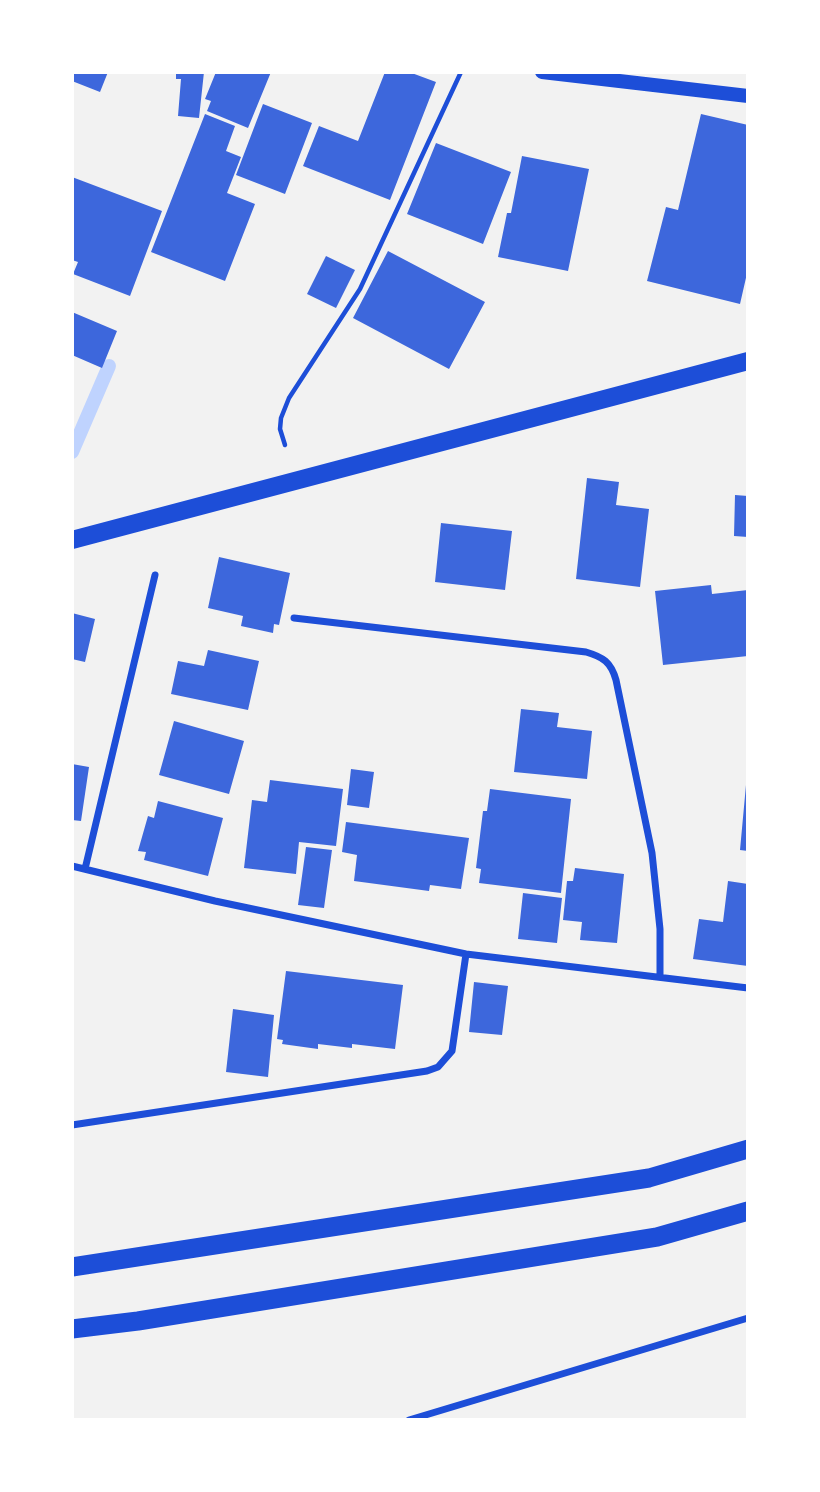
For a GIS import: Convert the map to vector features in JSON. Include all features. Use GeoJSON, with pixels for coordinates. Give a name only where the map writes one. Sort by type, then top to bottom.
{"type":"FeatureCollection","features":[{"type":"Feature","properties":{"kind":"highway"},"geometry":{"type":"LineString","coordinates":[[72,1267],[649,1178],[748,1149]]}},
{"type":"Feature","properties":{"kind":"highway"},"geometry":{"type":"LineString","coordinates":[[72,1329],[138,1321],[657,1237],[748,1211]]}},
{"type":"Feature","properties":{"kind":"main road"},"geometry":{"type":"LineString","coordinates":[[542,72],[748,96]]}},
{"type":"Feature","properties":{"kind":"main road"},"geometry":{"type":"LineString","coordinates":[[72,540],[748,361]]}},
{"type":"Feature","properties":{"kind":"street"},"geometry":{"type":"LineString","coordinates":[[85,869],[155,575]]}},
{"type":"Feature","properties":{"kind":"street"},"geometry":{"type":"LineString","coordinates":[[294,618],[586,652],[603,657],[612,667],[616,680],[652,853],[660,929],[660,976]]}},
{"type":"Feature","properties":{"kind":"street"},"geometry":{"type":"LineString","coordinates":[[72,866],[215,901],[466,954],[748,988]]}},
{"type":"Feature","properties":{"kind":"street"},"geometry":{"type":"LineString","coordinates":[[72,1125],[427,1071],[438,1067],[452,1051],[466,954]]}},
{"type":"Feature","properties":{"kind":"street"},"geometry":{"type":"LineString","coordinates":[[409,1420],[748,1318]]}},
{"type":"Feature","properties":{"kind":"path"},"geometry":{"type":"LineString","coordinates":[[285,446],[280,429],[281,418],[289,398],[360,289],[461,72]]}},
{"type":"Feature","properties":{"kind":"building"},"geometry":{"type":"Polygon","coordinates":[[[74,72],[108,72],[100,92],[72,81],[74,72]]]}},
{"type":"Feature","properties":{"kind":"building"},"geometry":{"type":"Polygon","coordinates":[[[176,72],[204,72],[199,118],[178,116],[181,79],[176,79],[176,72]]]}},
{"type":"Feature","properties":{"kind":"building"},"geometry":{"type":"Polygon","coordinates":[[[216,72],[271,72],[248,128],[207,111],[211,101],[205,99],[216,72]]]}},
{"type":"Feature","properties":{"kind":"building"},"geometry":{"type":"Polygon","coordinates":[[[385,72],[409,72],[436,82],[390,200],[303,166],[319,126],[358,141],[385,72]]]}},
{"type":"Feature","properties":{"kind":"building"},"geometry":{"type":"Polygon","coordinates":[[[263,104],[312,123],[285,194],[236,175],[263,104]]]}},
{"type":"Feature","properties":{"kind":"building"},"geometry":{"type":"Polygon","coordinates":[[[205,114],[235,126],[226,151],[241,157],[227,193],[255,204],[225,281],[151,252],[205,114]]]}},
{"type":"Feature","properties":{"kind":"building"},"geometry":{"type":"Polygon","coordinates":[[[701,114],[748,125],[748,269],[740,304],[647,281],[666,207],[678,210],[701,114]]]}},
{"type":"Feature","properties":{"kind":"building"},"geometry":{"type":"Polygon","coordinates":[[[436,143],[511,172],[483,244],[407,214],[436,143]]]}},
{"type":"Feature","properties":{"kind":"building"},"geometry":{"type":"Polygon","coordinates":[[[522,156],[589,169],[568,271],[498,257],[507,213],[511,213],[522,156]]]}},
{"type":"Feature","properties":{"kind":"building"},"geometry":{"type":"Polygon","coordinates":[[[72,177],[162,211],[130,296],[73,274],[78,262],[72,260],[72,177]]]}},
{"type":"Feature","properties":{"kind":"building"},"geometry":{"type":"Polygon","coordinates":[[[388,251],[485,302],[449,369],[353,318],[388,251]]]}},
{"type":"Feature","properties":{"kind":"building"},"geometry":{"type":"Polygon","coordinates":[[[326,256],[355,270],[336,308],[307,294],[326,256]]]}},
{"type":"Feature","properties":{"kind":"building"},"geometry":{"type":"Polygon","coordinates":[[[72,312],[117,331],[102,368],[72,355],[72,312]]]}},
{"type":"Feature","properties":{"kind":"building"},"geometry":{"type":"Polygon","coordinates":[[[587,478],[619,482],[616,505],[649,509],[640,587],[576,579],[587,478]]]}},
{"type":"Feature","properties":{"kind":"building"},"geometry":{"type":"Polygon","coordinates":[[[735,495],[748,496],[748,537],[734,536],[735,495]]]}},
{"type":"Feature","properties":{"kind":"building"},"geometry":{"type":"Polygon","coordinates":[[[441,523],[512,531],[505,590],[435,582],[441,523]]]}},
{"type":"Feature","properties":{"kind":"building"},"geometry":{"type":"Polygon","coordinates":[[[219,557],[290,573],[279,625],[274,624],[273,633],[241,626],[243,616],[208,608],[219,557]]]}},
{"type":"Feature","properties":{"kind":"building"},"geometry":{"type":"Polygon","coordinates":[[[711,585],[712,594],[748,590],[748,656],[663,665],[655,591],[711,585]]]}},
{"type":"Feature","properties":{"kind":"building"},"geometry":{"type":"Polygon","coordinates":[[[72,613],[95,619],[85,662],[72,659],[72,613]]]}},
{"type":"Feature","properties":{"kind":"building"},"geometry":{"type":"Polygon","coordinates":[[[208,650],[259,661],[248,710],[171,694],[178,661],[204,666],[208,650]]]}},
{"type":"Feature","properties":{"kind":"building"},"geometry":{"type":"Polygon","coordinates":[[[521,709],[559,713],[557,727],[592,731],[587,779],[514,772],[521,709]]]}},
{"type":"Feature","properties":{"kind":"building"},"geometry":{"type":"Polygon","coordinates":[[[174,721],[244,741],[229,794],[159,775],[174,721]]]}},
{"type":"Feature","properties":{"kind":"building"},"geometry":{"type":"Polygon","coordinates":[[[72,764],[89,767],[81,821],[72,820],[72,764]]]}},
{"type":"Feature","properties":{"kind":"building"},"geometry":{"type":"Polygon","coordinates":[[[351,769],[374,772],[369,808],[347,805],[351,769]]]}},
{"type":"Feature","properties":{"kind":"building"},"geometry":{"type":"Polygon","coordinates":[[[270,780],[343,789],[336,846],[299,842],[296,874],[244,868],[252,800],[267,802],[270,780]]]}},
{"type":"Feature","properties":{"kind":"building"},"geometry":{"type":"Polygon","coordinates":[[[748,785],[748,851],[740,850],[748,785]]]}},
{"type":"Feature","properties":{"kind":"building"},"geometry":{"type":"Polygon","coordinates":[[[490,789],[571,799],[561,893],[479,883],[481,869],[476,868],[483,811],[487,811],[490,789]]]}},
{"type":"Feature","properties":{"kind":"building"},"geometry":{"type":"Polygon","coordinates":[[[158,801],[223,818],[208,876],[144,860],[146,852],[138,851],[148,816],[154,818],[158,801]]]}},
{"type":"Feature","properties":{"kind":"building"},"geometry":{"type":"Polygon","coordinates":[[[346,822],[469,838],[461,889],[430,885],[429,891],[354,881],[357,855],[342,852],[346,822]]]}},
{"type":"Feature","properties":{"kind":"building"},"geometry":{"type":"Polygon","coordinates":[[[306,847],[332,850],[324,908],[298,905],[306,847]]]}},
{"type":"Feature","properties":{"kind":"building"},"geometry":{"type":"Polygon","coordinates":[[[575,868],[624,874],[617,943],[580,940],[582,922],[563,920],[567,881],[573,881],[575,868]]]}},
{"type":"Feature","properties":{"kind":"building"},"geometry":{"type":"Polygon","coordinates":[[[728,881],[748,884],[748,966],[693,959],[699,919],[723,922],[728,881]]]}},
{"type":"Feature","properties":{"kind":"building"},"geometry":{"type":"Polygon","coordinates":[[[523,893],[562,898],[557,943],[518,939],[523,893]]]}},
{"type":"Feature","properties":{"kind":"building"},"geometry":{"type":"Polygon","coordinates":[[[286,971],[403,985],[395,1049],[352,1044],[352,1048],[318,1044],[318,1049],[282,1044],[283,1040],[277,1039],[286,971]]]}},
{"type":"Feature","properties":{"kind":"building"},"geometry":{"type":"Polygon","coordinates":[[[474,982],[508,986],[502,1035],[469,1032],[474,982]]]}},
{"type":"Feature","properties":{"kind":"building"},"geometry":{"type":"Polygon","coordinates":[[[233,1009],[274,1015],[268,1077],[226,1072],[233,1009]]]}},
{"type":"Feature","properties":{"kind":"waterway"},"geometry":{"type":"LineString","coordinates":[[72,452],[109,366]]}}]}
